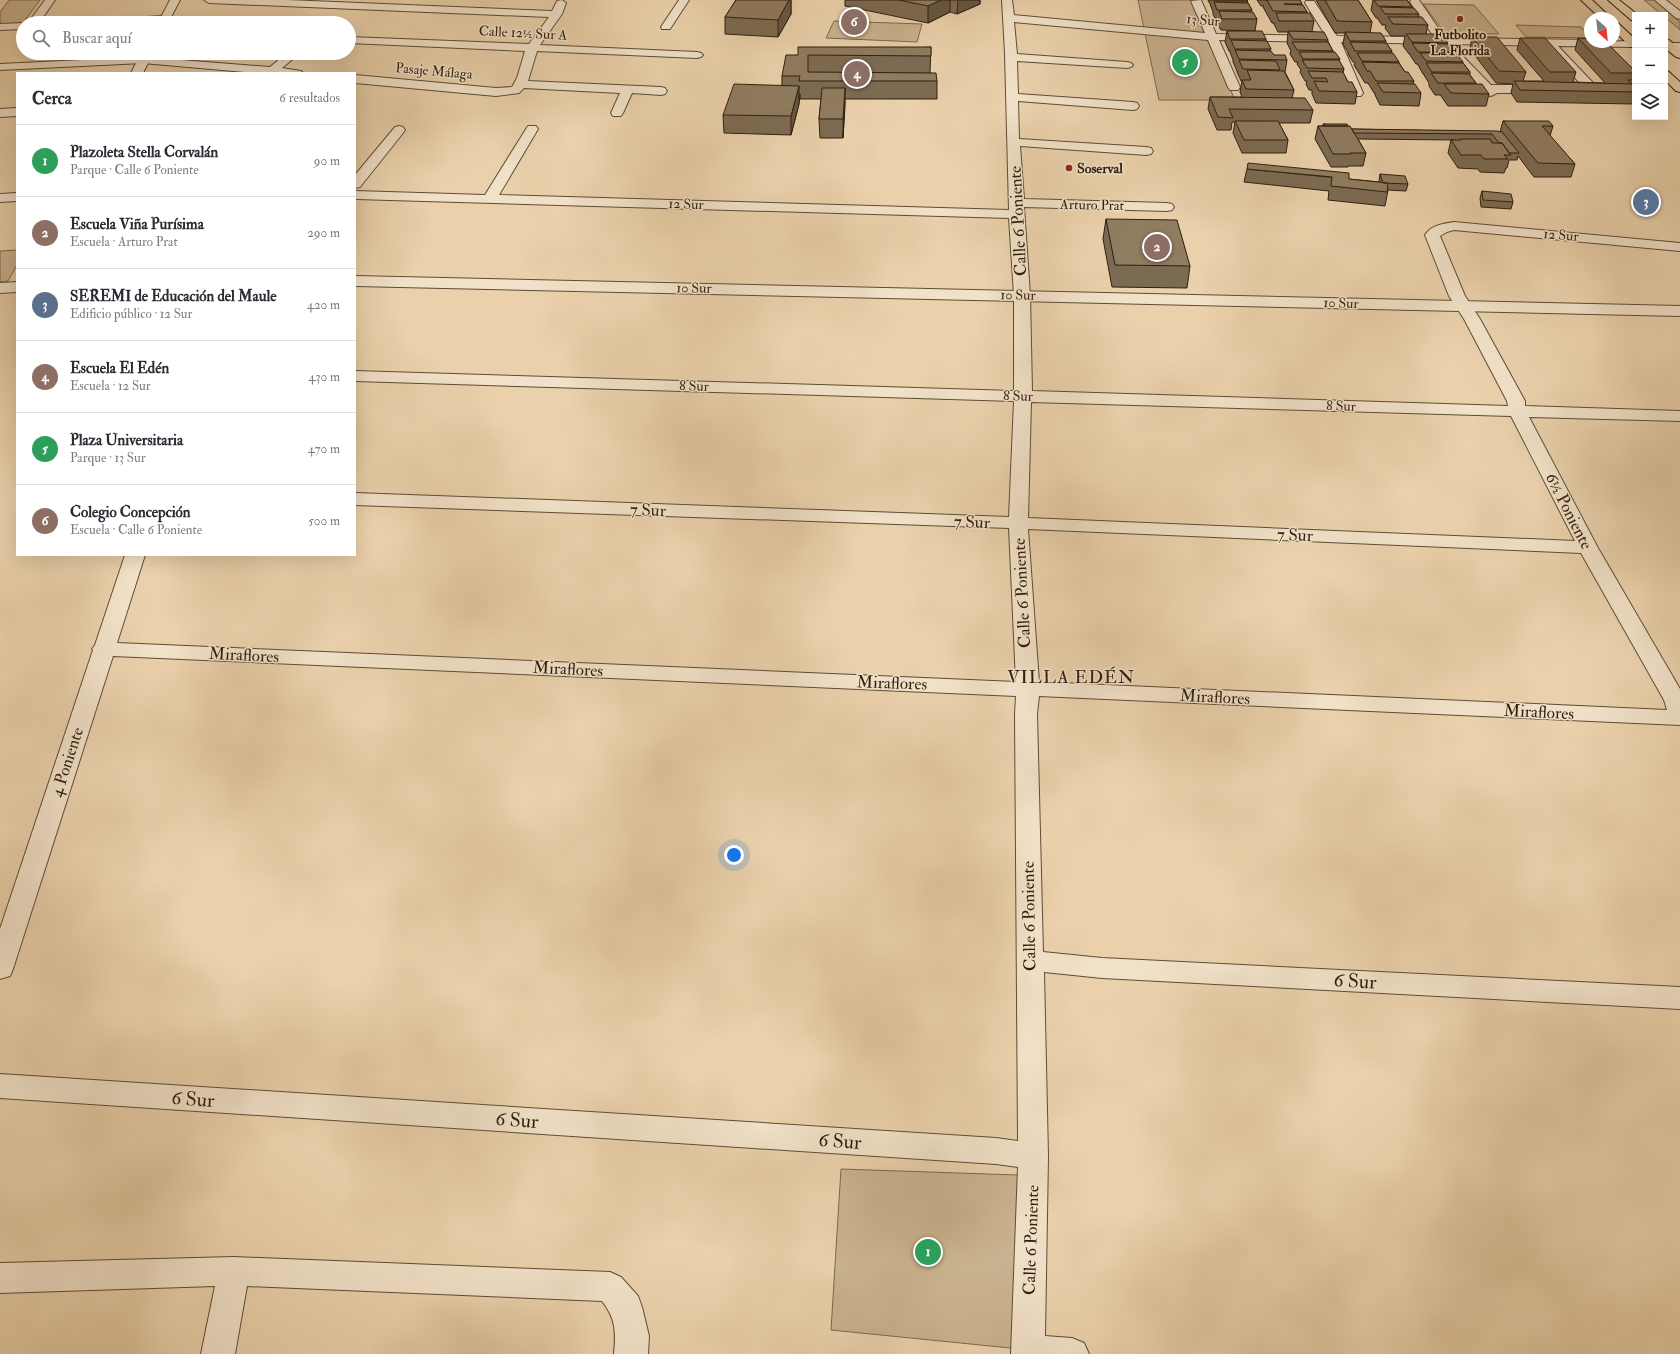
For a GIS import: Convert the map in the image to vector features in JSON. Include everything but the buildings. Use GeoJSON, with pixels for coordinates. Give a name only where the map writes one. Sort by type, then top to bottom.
{"type":"FeatureCollection","features":[{"type":"Feature","properties":{"kind":"main road"},"geometry":{"type":"LineString","coordinates":[[1586,0],[1599,12]]}},
{"type":"Feature","properties":{"kind":"main road"},"geometry":{"type":"LineString","coordinates":[[1613,0],[1632,16]]}},
{"type":"Feature","properties":{"kind":"main road"},"geometry":{"type":"LineString","coordinates":[[1620,31],[1632,42]]}},
{"type":"Feature","properties":{"kind":"main road"},"geometry":{"type":"LineString","coordinates":[[1670,45],[1680,55]]}},
{"type":"Feature","properties":{"kind":"main road"},"geometry":{"type":"LineString","coordinates":[[1668,77],[1680,88]]}},
{"type":"Feature","properties":{"kind":"street"},"geometry":{"type":"LineString","coordinates":[[38,16],[50,0]]}},
{"type":"Feature","properties":{"kind":"street"},"geometry":{"type":"LineString","coordinates":[[166,16],[174,0]]}},
{"type":"Feature","properties":{"kind":"street"},"geometry":{"type":"LineString","coordinates":[[209,0],[557,14]]}},
{"type":"Feature","properties":{"kind":"street"},"geometry":{"type":"LineString","coordinates":[[562,0],[557,14],[532,49],[521,84],[661,91]]}},
{"type":"Feature","properties":{"kind":"street"},"geometry":{"type":"LineString","coordinates":[[666,27],[684,0]]}},
{"type":"Feature","properties":{"kind":"street","name":"Calle 6 Poniente"},"geometry":{"type":"LineString","coordinates":[[1007,0],[1013,97],[1013,142],[1022,294],[1023,396],[1018,540],[1028,689],[1026,714],[1033,1156],[1028,1352]]}},
{"type":"Feature","properties":{"kind":"street"},"geometry":{"type":"LineString","coordinates":[[1660,0],[1680,16]]}},
{"type":"Feature","properties":{"kind":"street"},"geometry":{"type":"LineString","coordinates":[[1196,1],[1234,87]]}},
{"type":"Feature","properties":{"kind":"street"},"geometry":{"type":"LineString","coordinates":[[1415,2],[1443,42],[1490,90],[1552,89]]}},
{"type":"Feature","properties":{"kind":"street"},"geometry":{"type":"LineString","coordinates":[[1310,3],[1334,40],[1357,93]]}},
{"type":"Feature","properties":{"kind":"street","name":"13 Sur"},"geometry":{"type":"LineString","coordinates":[[1008,18],[1213,37],[1632,45]]}},
{"type":"Feature","properties":{"kind":"street"},"geometry":{"type":"LineString","coordinates":[[0,27],[16,26]]}},
{"type":"Feature","properties":{"kind":"street","name":"Calle 12½ Sur A"},"geometry":{"type":"LineString","coordinates":[[356,40],[697,55]]}},
{"type":"Feature","properties":{"kind":"street"},"geometry":{"type":"LineString","coordinates":[[1550,44],[1592,89]]}},
{"type":"Feature","properties":{"kind":"street"},"geometry":{"type":"LineString","coordinates":[[1011,57],[1127,65]]}},
{"type":"Feature","properties":{"kind":"street"},"geometry":{"type":"LineString","coordinates":[[0,67],[102,60]]}},
{"type":"Feature","properties":{"kind":"street"},"geometry":{"type":"LineString","coordinates":[[138,72],[144,60]]}},
{"type":"Feature","properties":{"kind":"street"},"geometry":{"type":"LineString","coordinates":[[172,60],[284,72]]}},
{"type":"Feature","properties":{"kind":"street"},"geometry":{"type":"LineString","coordinates":[[272,71],[285,60]]}},
{"type":"Feature","properties":{"kind":"street","name":"Pasaje Málaga"},"geometry":{"type":"LineString","coordinates":[[356,78],[496,92],[509,92],[518,89],[521,84]]}},
{"type":"Feature","properties":{"kind":"street"},"geometry":{"type":"LineString","coordinates":[[617,113],[628,89]]}},
{"type":"Feature","properties":{"kind":"street"},"geometry":{"type":"LineString","coordinates":[[1576,89],[1606,89]]}},
{"type":"Feature","properties":{"kind":"street"},"geometry":{"type":"LineString","coordinates":[[1013,97],[1133,106]]}},
{"type":"Feature","properties":{"kind":"street"},"geometry":{"type":"LineString","coordinates":[[0,113],[16,112]]}},
{"type":"Feature","properties":{"kind":"street"},"geometry":{"type":"LineString","coordinates":[[490,198],[532,129]]}},
{"type":"Feature","properties":{"kind":"street"},"geometry":{"type":"LineString","coordinates":[[356,183],[399,130]]}},
{"type":"Feature","properties":{"kind":"street"},"geometry":{"type":"LineString","coordinates":[[1013,142],[1146,151]]}},
{"type":"Feature","properties":{"kind":"street","name":"12 Sur"},"geometry":{"type":"LineString","coordinates":[[356,195],[1017,209]]}},
{"type":"Feature","properties":{"kind":"street"},"geometry":{"type":"LineString","coordinates":[[0,198],[16,198]]}},
{"type":"Feature","properties":{"kind":"street","name":"Arturo Prat"},"geometry":{"type":"LineString","coordinates":[[1017,209],[1167,206]]}},
{"type":"Feature","properties":{"kind":"street","name":"12 Sur"},"geometry":{"type":"LineString","coordinates":[[1443,228],[1466,226],[1680,247]]}},
{"type":"Feature","properties":{"kind":"street","name":"6½ Poniente"},"geometry":{"type":"LineString","coordinates":[[1443,228],[1432,235],[1463,306],[1472,319],[1516,401],[1517,411],[1588,548],[1675,700],[1680,714]]}},
{"type":"Feature","properties":{"kind":"street","name":"10 Sur"},"geometry":{"type":"LineString","coordinates":[[356,281],[1022,294],[1680,311]]}},
{"type":"Feature","properties":{"kind":"street"},"geometry":{"type":"LineString","coordinates":[[0,288],[16,287]]}},
{"type":"Feature","properties":{"kind":"street","name":"8 Sur"},"geometry":{"type":"LineString","coordinates":[[356,376],[1680,416]]}},
{"type":"Feature","properties":{"kind":"street","name":"7 Sur"},"geometry":{"type":"LineString","coordinates":[[356,499],[1019,524],[1588,548]]}},
{"type":"Feature","properties":{"kind":"street","name":"4 Poniente"},"geometry":{"type":"LineString","coordinates":[[0,969],[103,649],[135,556]]}},
{"type":"Feature","properties":{"kind":"street","name":"Miraflores"},"geometry":{"type":"LineString","coordinates":[[103,649],[1680,718]]}},
{"type":"Feature","properties":{"kind":"street","name":"6 Sur"},"geometry":{"type":"LineString","coordinates":[[1030,961],[1102,968],[1680,998]]}},
{"type":"Feature","properties":{"kind":"street","name":"6 Sur"},"geometry":{"type":"LineString","coordinates":[[0,1086],[996,1151],[1033,1156]]}},
{"type":"Feature","properties":{"kind":"street"},"geometry":{"type":"LineString","coordinates":[[218,1354],[234,1271]]}},
{"type":"Feature","properties":{"kind":"street"},"geometry":{"type":"LineString","coordinates":[[0,1278],[234,1271],[610,1287],[626,1307],[632,1336],[631,1354]]}},
{"type":"Feature","properties":{"kind":"street"},"geometry":{"type":"LineString","coordinates":[[1028,1352],[1072,1354]]}},
{"type":"Feature","properties":{"kind":"shaded area"},"geometry":{"type":"Polygon","coordinates":[[[9,0],[40,0],[28,16],[16,16],[16,23],[0,24],[0,12],[9,0]]]}},
{"type":"Feature","properties":{"kind":"shaded area"},"geometry":{"type":"Polygon","coordinates":[[[1138,0],[1191,0],[1235,100],[1159,100],[1138,0]]]}},
{"type":"Feature","properties":{"kind":"shaded area"},"geometry":{"type":"Polygon","coordinates":[[[1644,0],[1655,0],[1680,22],[1680,30],[1668,20],[1668,12],[1658,12],[1644,0]]]}},
{"type":"Feature","properties":{"kind":"shaded area","name":"Futbolito La Florida"},"geometry":{"type":"Polygon","coordinates":[[[1423,4],[1474,5],[1499,34],[1445,33],[1423,4]]]}},
{"type":"Feature","properties":{"kind":"shaded area"},"geometry":{"type":"Polygon","coordinates":[[[834,21],[922,24],[917,42],[826,38],[834,21]]]}},
{"type":"Feature","properties":{"kind":"shaded area","name":"Futbolito La Florida"},"geometry":{"type":"Polygon","coordinates":[[[1516,25],[1581,27],[1584,30],[1584,38],[1526,37],[1516,25]]]}},
{"type":"Feature","properties":{"kind":"shaded area"},"geometry":{"type":"Polygon","coordinates":[[[16,250],[16,267],[8,281],[0,282],[0,251],[16,250]]]}},
{"type":"Feature","properties":{"kind":"shaded area"},"geometry":{"type":"Polygon","coordinates":[[[841,1169],[1018,1175],[1020,1349],[831,1330],[841,1169]]]}},
{"type":"Feature","properties":{"kind":"place","name":"Futbolito La Florida"},"geometry":{"type":"Point","coordinates":[1460,19]}},
{"type":"Feature","properties":{"kind":"place","name":"Colegio Concepción"},"geometry":{"type":"Point","coordinates":[854,22]}},
{"type":"Feature","properties":{"kind":"place","name":"Plaza Universitaria"},"geometry":{"type":"Point","coordinates":[1185,62]}},
{"type":"Feature","properties":{"kind":"place","name":"Escuela El Edén"},"geometry":{"type":"Point","coordinates":[857,74]}},
{"type":"Feature","properties":{"kind":"place","name":"Soserval"},"geometry":{"type":"Point","coordinates":[1069,168]}},
{"type":"Feature","properties":{"kind":"place","name":"SEREMI de Educación del Maule"},"geometry":{"type":"Point","coordinates":[1646,202]}},
{"type":"Feature","properties":{"kind":"place","name":"Escuela Viña Purísima"},"geometry":{"type":"Point","coordinates":[1157,247]}},
{"type":"Feature","properties":{"kind":"place","name":"Plazoleta Stella Corvalán"},"geometry":{"type":"Point","coordinates":[928,1252]}},
{"type":"Feature","properties":{"kind":"district","name":"VILLA EDÉN"},"geometry":{"type":"Point","coordinates":[1071,677]}}]}
